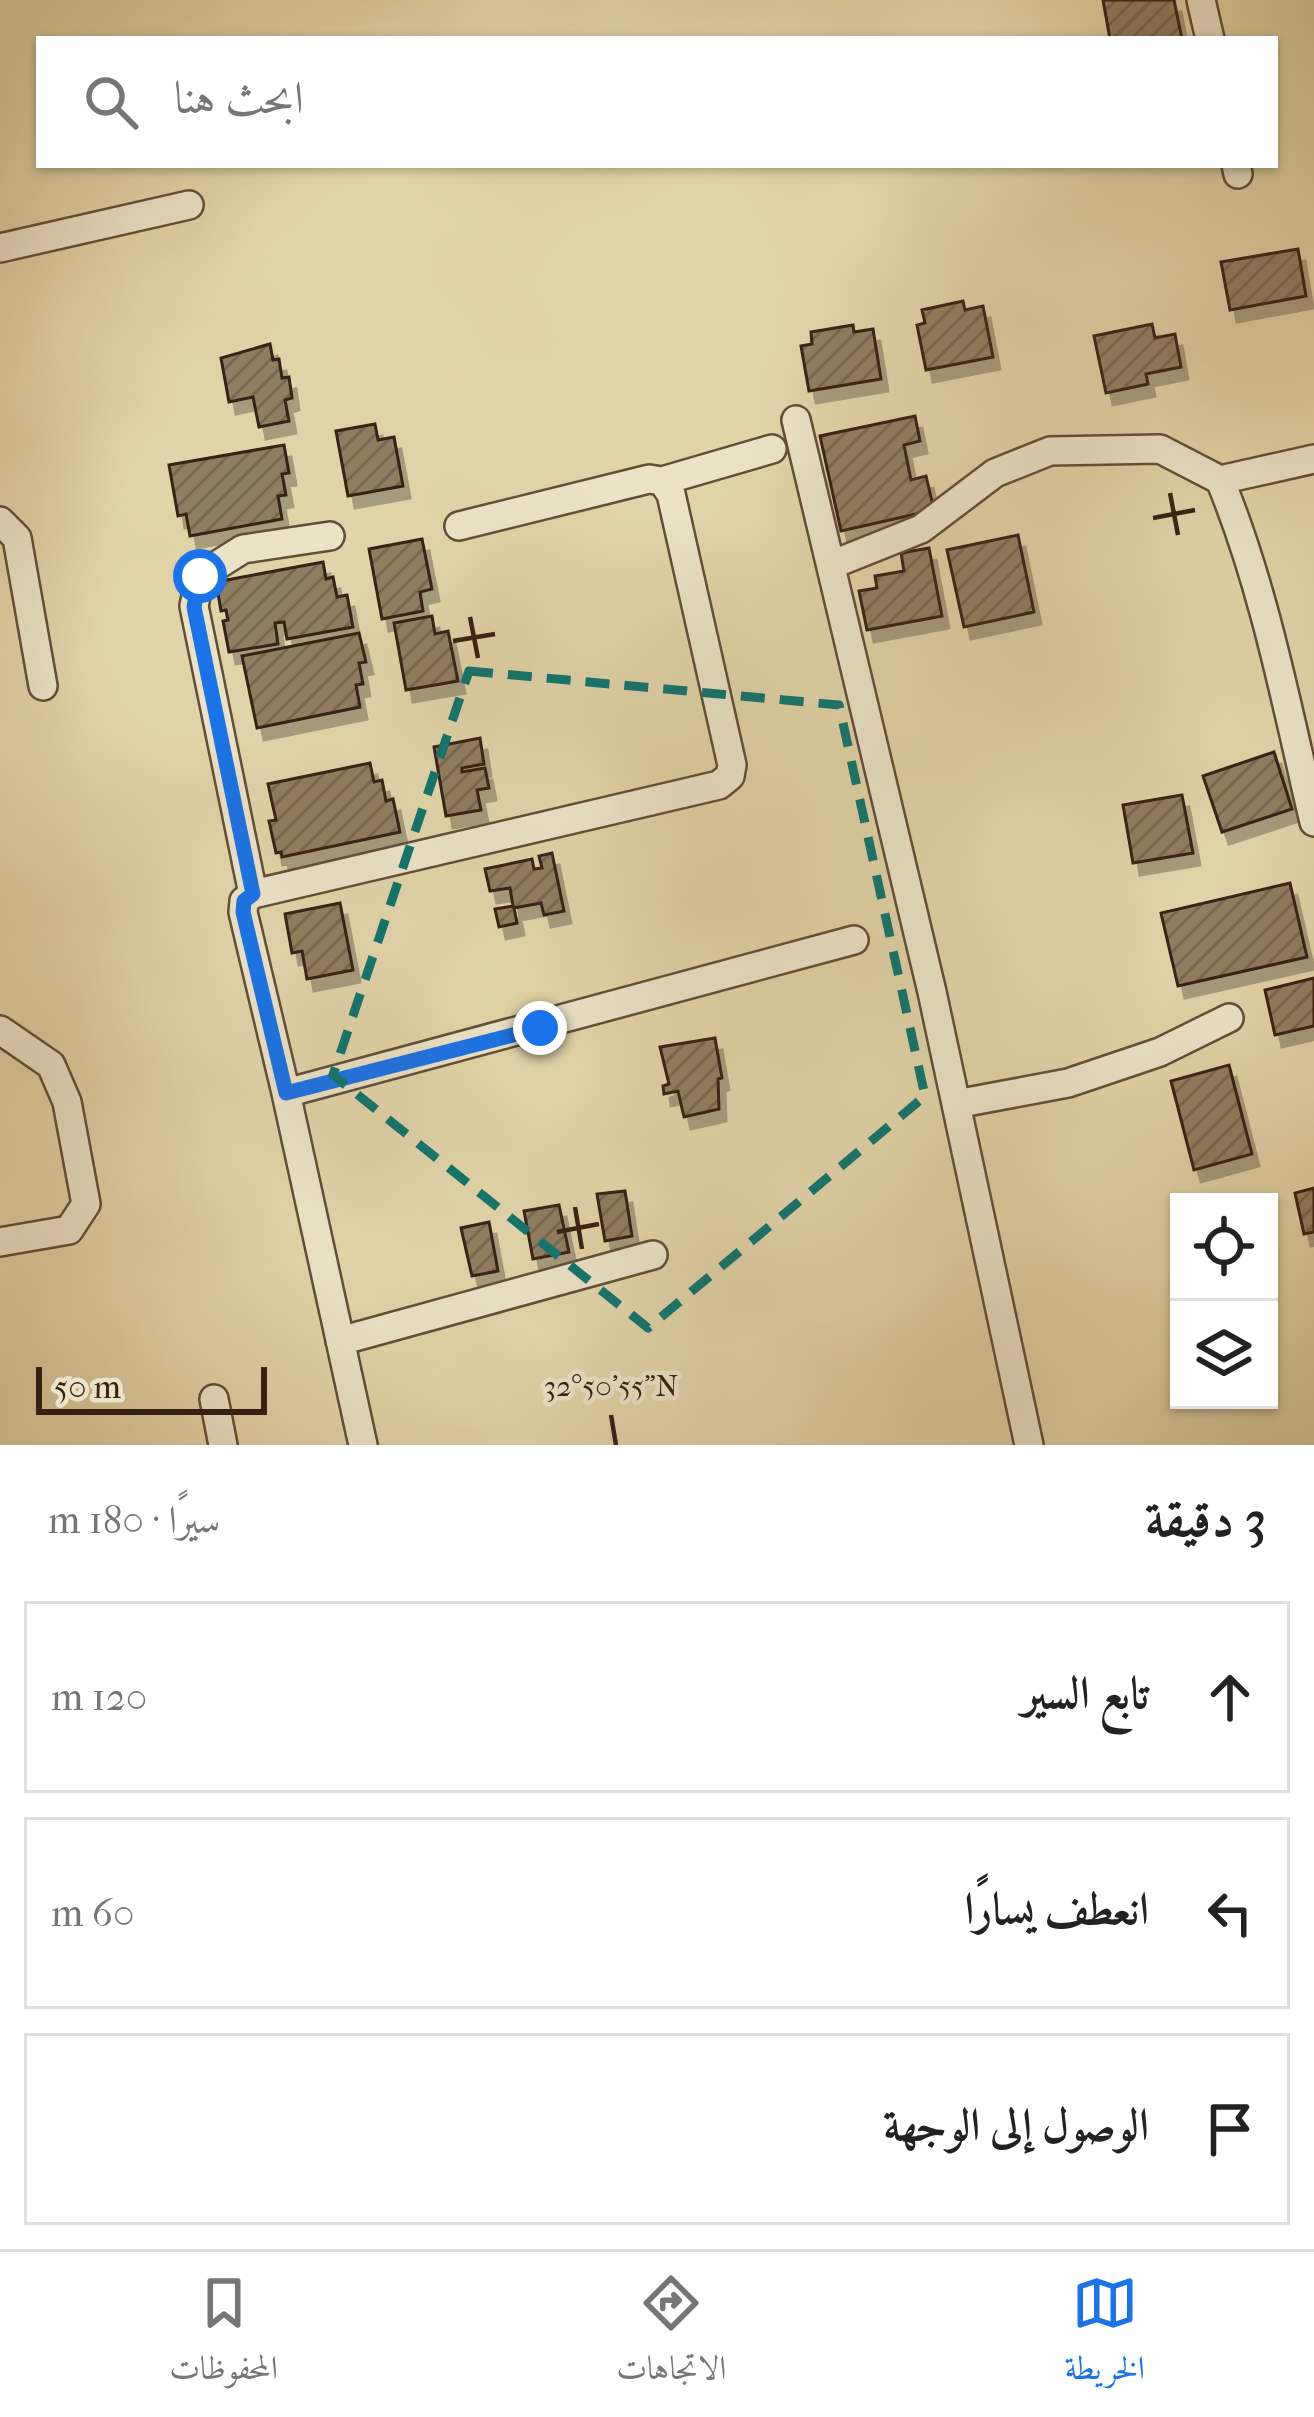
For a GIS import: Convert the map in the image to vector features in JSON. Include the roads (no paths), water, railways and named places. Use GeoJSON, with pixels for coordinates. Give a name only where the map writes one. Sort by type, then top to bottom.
{"type":"FeatureCollection","features":[{"type":"Feature","properties":{"kind":"street"},"geometry":{"type":"LineString","coordinates":[[1201,0],[1209,36]]}},
{"type":"Feature","properties":{"kind":"street"},"geometry":{"type":"LineString","coordinates":[[0,248],[189,205]]}},
{"type":"Feature","properties":{"kind":"street"},"geometry":{"type":"LineString","coordinates":[[796,420],[956,1104],[1029,1445]]}},
{"type":"Feature","properties":{"kind":"street"},"geometry":{"type":"LineString","coordinates":[[459,526],[649,479],[662,481],[772,449]]}},
{"type":"Feature","properties":{"kind":"street"},"geometry":{"type":"LineString","coordinates":[[831,565],[921,529],[995,472],[1050,451],[1160,449],[1220,480],[1314,459]]}},
{"type":"Feature","properties":{"kind":"street"},"geometry":{"type":"LineString","coordinates":[[1220,480],[1262,605],[1314,823]]}},
{"type":"Feature","properties":{"kind":"street"},"geometry":{"type":"LineString","coordinates":[[363,1445],[244,901],[253,894],[719,785],[730,776],[732,765],[691,584],[670,494],[662,481]]}},
{"type":"Feature","properties":{"kind":"street"},"geometry":{"type":"LineString","coordinates":[[0,521],[17,538],[43,686]]}},
{"type":"Feature","properties":{"kind":"street"},"geometry":{"type":"LineString","coordinates":[[253,894],[194,607],[196,591],[200,576],[243,550],[330,536]]}},
{"type":"Feature","properties":{"kind":"street"},"geometry":{"type":"LineString","coordinates":[[286,1093],[854,940]]}},
{"type":"Feature","properties":{"kind":"street"},"geometry":{"type":"LineString","coordinates":[[956,1104],[1068,1083],[1160,1052],[1228,1018]]}},
{"type":"Feature","properties":{"kind":"street"},"geometry":{"type":"LineString","coordinates":[[0,1030],[51,1064],[67,1102],[86,1204],[69,1230],[0,1242]]}},
{"type":"Feature","properties":{"kind":"street"},"geometry":{"type":"LineString","coordinates":[[340,1341],[653,1255]]}},
{"type":"Feature","properties":{"kind":"street"},"geometry":{"type":"LineString","coordinates":[[214,1399],[224,1445]]}}]}
